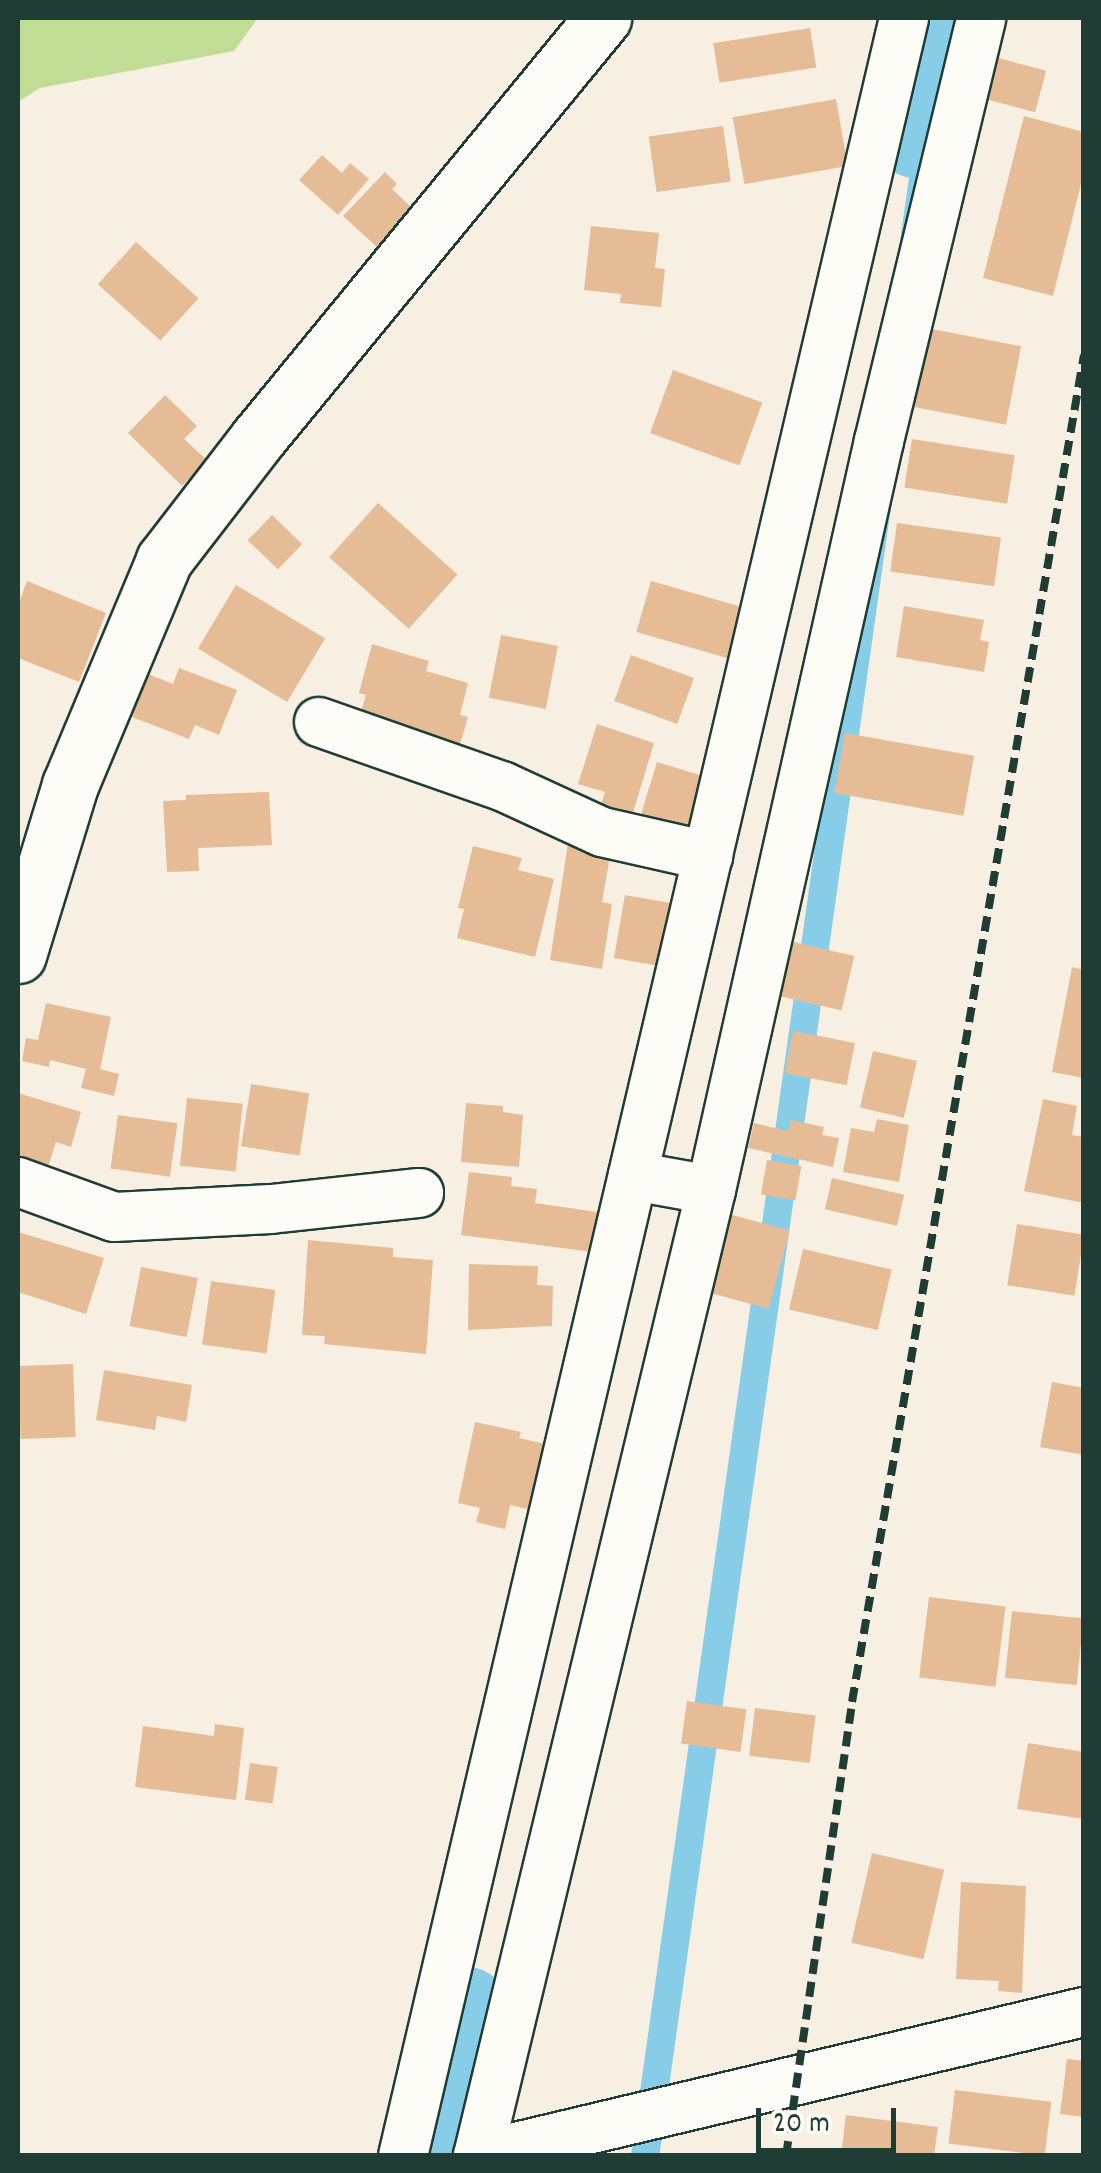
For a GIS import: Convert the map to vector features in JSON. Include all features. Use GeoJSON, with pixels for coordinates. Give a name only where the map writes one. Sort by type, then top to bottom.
{"type":"FeatureCollection","features":[{"type":"Feature","properties":{"kind":"street"},"geometry":{"type":"LineString","coordinates":[[18,955],[70,785],[164,560],[258,438],[602,18]]}},
{"type":"Feature","properties":{"kind":"street"},"geometry":{"type":"LineString","coordinates":[[403,2156],[640,1177],[708,856],[904,18]]}},
{"type":"Feature","properties":{"kind":"street"},"geometry":{"type":"LineString","coordinates":[[981,18],[701,1188],[478,2156],[1084,2012]]}},
{"type":"Feature","properties":{"kind":"street"},"geometry":{"type":"LineString","coordinates":[[319,722],[502,786],[602,832],[708,856]]}},
{"type":"Feature","properties":{"kind":"street"},"geometry":{"type":"LineString","coordinates":[[640,1177],[701,1188]]}},
{"type":"Feature","properties":{"kind":"street"},"geometry":{"type":"LineString","coordinates":[[18,1182],[114,1216],[271,1209],[419,1193]]}},
{"type":"Feature","properties":{"kind":"green space"},"geometry":{"type":"Polygon","coordinates":[[[18,18],[258,18],[234,51],[40,88],[18,102],[18,18]]]}},
{"type":"Feature","properties":{"kind":"water"},"geometry":{"type":"Polygon","coordinates":[[[930,28],[958,32],[659,2156],[631,2156],[930,28]]]}},
{"type":"Feature","properties":{"kind":"building"},"geometry":{"type":"Polygon","coordinates":[[[810,28],[816,68],[719,83],[713,43],[810,28]]]}},
{"type":"Feature","properties":{"kind":"building"},"geometry":{"type":"Polygon","coordinates":[[[995,57],[1046,71],[1035,112],[984,99],[995,57]]]}},
{"type":"Feature","properties":{"kind":"building"},"geometry":{"type":"Polygon","coordinates":[[[836,99],[848,166],[744,184],[733,117],[836,99]]]}},
{"type":"Feature","properties":{"kind":"building"},"geometry":{"type":"Polygon","coordinates":[[[1024,116],[1084,132],[1084,172],[1053,296],[983,278],[1024,116]]]}},
{"type":"Feature","properties":{"kind":"building"},"geometry":{"type":"Polygon","coordinates":[[[723,126],[731,181],[657,192],[649,136],[723,126]]]}},
{"type":"Feature","properties":{"kind":"building"},"geometry":{"type":"Polygon","coordinates":[[[322,155],[342,173],[350,163],[369,179],[338,215],[299,180],[322,155]]]}},
{"type":"Feature","properties":{"kind":"building"},"geometry":{"type":"Polygon","coordinates":[[[385,172],[397,184],[392,189],[414,210],[378,248],[343,216],[385,172]]]}},
{"type":"Feature","properties":{"kind":"building"},"geometry":{"type":"Polygon","coordinates":[[[591,226],[659,233],[655,268],[665,269],[661,307],[620,303],[621,294],[584,290],[591,226]]]}},
{"type":"Feature","properties":{"kind":"building"},"geometry":{"type":"Polygon","coordinates":[[[136,242],[198,298],[160,341],[98,284],[136,242]]]}},
{"type":"Feature","properties":{"kind":"building"},"geometry":{"type":"Polygon","coordinates":[[[922,327],[1021,346],[1006,425],[907,406],[922,327]]]}},
{"type":"Feature","properties":{"kind":"building"},"geometry":{"type":"Polygon","coordinates":[[[673,370],[762,402],[739,465],[650,433],[673,370]]]}},
{"type":"Feature","properties":{"kind":"building"},"geometry":{"type":"Polygon","coordinates":[[[165,395],[197,426],[184,439],[207,460],[182,486],[128,433],[165,395]]]}},
{"type":"Feature","properties":{"kind":"building"},"geometry":{"type":"Polygon","coordinates":[[[912,439],[1015,455],[1007,504],[904,487],[912,439]]]}},
{"type":"Feature","properties":{"kind":"building"},"geometry":{"type":"Polygon","coordinates":[[[378,503],[458,575],[409,629],[329,557],[378,503]]]}},
{"type":"Feature","properties":{"kind":"building"},"geometry":{"type":"Polygon","coordinates":[[[272,515],[302,544],[278,569],[248,540],[272,515]]]}},
{"type":"Feature","properties":{"kind":"building"},"geometry":{"type":"Polygon","coordinates":[[[897,523],[1001,538],[994,586],[890,572],[897,523]]]}},
{"type":"Feature","properties":{"kind":"building"},"geometry":{"type":"Polygon","coordinates":[[[27,581],[106,613],[79,682],[18,658],[18,605],[27,581]]]}},
{"type":"Feature","properties":{"kind":"building"},"geometry":{"type":"Polygon","coordinates":[[[651,581],[745,608],[731,659],[636,632],[651,581]]]}},
{"type":"Feature","properties":{"kind":"building"},"geometry":{"type":"Polygon","coordinates":[[[236,585],[325,639],[287,702],[198,648],[236,585]]]}},
{"type":"Feature","properties":{"kind":"building"},"geometry":{"type":"Polygon","coordinates":[[[904,606],[984,620],[980,640],[989,642],[984,672],[896,657],[904,606]]]}},
{"type":"Feature","properties":{"kind":"building"},"geometry":{"type":"Polygon","coordinates":[[[501,635],[558,646],[546,709],[489,698],[501,635]]]}},
{"type":"Feature","properties":{"kind":"building"},"geometry":{"type":"Polygon","coordinates":[[[372,644],[429,661],[426,671],[468,683],[460,715],[468,717],[456,758],[356,729],[366,695],[359,693],[372,644]]]}},
{"type":"Feature","properties":{"kind":"building"},"geometry":{"type":"Polygon","coordinates":[[[631,655],[694,678],[677,724],[614,701],[631,655]]]}},
{"type":"Feature","properties":{"kind":"building"},"geometry":{"type":"Polygon","coordinates":[[[179,668],[237,690],[219,735],[195,725],[189,739],[132,717],[148,674],[173,684],[179,668]]]}},
{"type":"Feature","properties":{"kind":"building"},"geometry":{"type":"Polygon","coordinates":[[[597,724],[654,743],[629,826],[598,816],[605,792],[578,784],[597,724]]]}},
{"type":"Feature","properties":{"kind":"building"},"geometry":{"type":"Polygon","coordinates":[[[845,733],[974,756],[963,816],[834,793],[845,733]]]}},
{"type":"Feature","properties":{"kind":"building"},"geometry":{"type":"Polygon","coordinates":[[[657,762],[710,778],[689,844],[637,828],[657,762]]]}},
{"type":"Feature","properties":{"kind":"building"},"geometry":{"type":"Polygon","coordinates":[[[269,792],[272,845],[198,848],[199,871],[167,872],[163,801],[186,800],[186,795],[269,792]]]}},
{"type":"Feature","properties":{"kind":"building"},"geometry":{"type":"Polygon","coordinates":[[[568,843],[611,850],[602,902],[612,904],[602,969],[550,960],[568,843]]]}},
{"type":"Feature","properties":{"kind":"building"},"geometry":{"type":"Polygon","coordinates":[[[473,846],[522,858],[518,870],[554,879],[535,957],[457,938],[464,909],[458,908],[473,846]]]}},
{"type":"Feature","properties":{"kind":"building"},"geometry":{"type":"Polygon","coordinates":[[[625,895],[676,904],[665,967],[614,958],[625,895]]]}},
{"type":"Feature","properties":{"kind":"building"},"geometry":{"type":"Polygon","coordinates":[[[785,940],[854,956],[842,1011],[772,995],[785,940]]]}},
{"type":"Feature","properties":{"kind":"building"},"geometry":{"type":"Polygon","coordinates":[[[1072,967],[1084,970],[1084,1078],[1052,1072],[1072,967]]]}},
{"type":"Feature","properties":{"kind":"building"},"geometry":{"type":"Polygon","coordinates":[[[46,1003],[111,1017],[100,1069],[119,1074],[114,1096],[81,1088],[86,1069],[50,1060],[49,1067],[22,1061],[26,1038],[38,1040],[46,1003]]]}},
{"type":"Feature","properties":{"kind":"building"},"geometry":{"type":"Polygon","coordinates":[[[793,1031],[855,1043],[847,1085],[785,1073],[793,1031]]]}},
{"type":"Feature","properties":{"kind":"building"},"geometry":{"type":"Polygon","coordinates":[[[873,1051],[917,1061],[904,1118],[860,1108],[873,1051]]]}},
{"type":"Feature","properties":{"kind":"building"},"geometry":{"type":"Polygon","coordinates":[[[251,1084],[309,1093],[299,1155],[241,1146],[251,1084]]]}},
{"type":"Feature","properties":{"kind":"building"},"geometry":{"type":"Polygon","coordinates":[[[18,1093],[81,1112],[71,1147],[56,1142],[48,1167],[18,1158],[18,1093]]]}},
{"type":"Feature","properties":{"kind":"building"},"geometry":{"type":"Polygon","coordinates":[[[187,1098],[243,1104],[236,1171],[180,1166],[187,1098]]]}},
{"type":"Feature","properties":{"kind":"building"},"geometry":{"type":"Polygon","coordinates":[[[1043,1099],[1077,1106],[1072,1135],[1084,1137],[1084,1203],[1024,1191],[1043,1099]]]}},
{"type":"Feature","properties":{"kind":"building"},"geometry":{"type":"Polygon","coordinates":[[[466,1103],[503,1106],[503,1112],[523,1115],[519,1167],[461,1162],[466,1103]]]}},
{"type":"Feature","properties":{"kind":"building"},"geometry":{"type":"Polygon","coordinates":[[[118,1115],[177,1123],[170,1177],[110,1168],[118,1115]]]}},
{"type":"Feature","properties":{"kind":"building"},"geometry":{"type":"Polygon","coordinates":[[[877,1119],[909,1125],[899,1182],[843,1172],[851,1128],[874,1132],[877,1119]]]}},
{"type":"Feature","properties":{"kind":"building"},"geometry":{"type":"Polygon","coordinates":[[[791,1120],[824,1127],[822,1135],[839,1138],[833,1167],[748,1148],[754,1123],[788,1131],[791,1120]]]}},
{"type":"Feature","properties":{"kind":"building"},"geometry":{"type":"Polygon","coordinates":[[[767,1160],[801,1166],[795,1201],[761,1194],[767,1160]]]}},
{"type":"Feature","properties":{"kind":"building"},"geometry":{"type":"Polygon","coordinates":[[[469,1172],[512,1177],[511,1186],[537,1189],[535,1203],[597,1212],[592,1252],[461,1235],[469,1172]]]}},
{"type":"Feature","properties":{"kind":"building"},"geometry":{"type":"Polygon","coordinates":[[[832,1178],[904,1195],[897,1226],[825,1209],[832,1178]]]}},
{"type":"Feature","properties":{"kind":"building"},"geometry":{"type":"Polygon","coordinates":[[[721,1212],[790,1230],[769,1309],[700,1290],[721,1212]]]}},
{"type":"Feature","properties":{"kind":"building"},"geometry":{"type":"Polygon","coordinates":[[[1017,1224],[1084,1235],[1074,1296],[1007,1285],[1017,1224]]]}},
{"type":"Feature","properties":{"kind":"building"},"geometry":{"type":"Polygon","coordinates":[[[18,1232],[104,1258],[86,1314],[18,1292],[18,1232]]]}},
{"type":"Feature","properties":{"kind":"building"},"geometry":{"type":"Polygon","coordinates":[[[308,1240],[393,1248],[393,1257],[433,1260],[426,1354],[324,1344],[325,1336],[302,1335],[308,1240]]]}},
{"type":"Feature","properties":{"kind":"building"},"geometry":{"type":"Polygon","coordinates":[[[803,1249],[892,1269],[878,1330],[789,1309],[803,1249]]]}},
{"type":"Feature","properties":{"kind":"building"},"geometry":{"type":"Polygon","coordinates":[[[469,1264],[538,1266],[537,1285],[553,1286],[552,1326],[468,1330],[469,1264]]]}},
{"type":"Feature","properties":{"kind":"building"},"geometry":{"type":"Polygon","coordinates":[[[141,1267],[198,1278],[186,1337],[130,1326],[141,1267]]]}},
{"type":"Feature","properties":{"kind":"building"},"geometry":{"type":"Polygon","coordinates":[[[211,1281],[275,1290],[266,1353],[202,1344],[211,1281]]]}},
{"type":"Feature","properties":{"kind":"building"},"geometry":{"type":"Polygon","coordinates":[[[73,1364],[76,1437],[21,1439],[18,1366],[73,1364]]]}},
{"type":"Feature","properties":{"kind":"building"},"geometry":{"type":"Polygon","coordinates":[[[104,1370],[192,1385],[186,1422],[157,1416],[155,1430],[96,1420],[104,1370]]]}},
{"type":"Feature","properties":{"kind":"building"},"geometry":{"type":"Polygon","coordinates":[[[1052,1382],[1084,1388],[1084,1455],[1040,1447],[1052,1382]]]}},
{"type":"Feature","properties":{"kind":"building"},"geometry":{"type":"Polygon","coordinates":[[[475,1422],[521,1432],[519,1438],[554,1446],[540,1512],[510,1505],[505,1529],[476,1522],[480,1508],[458,1503],[475,1422]]]}},
{"type":"Feature","properties":{"kind":"building"},"geometry":{"type":"Polygon","coordinates":[[[929,1597],[1005,1606],[996,1687],[919,1677],[929,1597]]]}},
{"type":"Feature","properties":{"kind":"building"},"geometry":{"type":"Polygon","coordinates":[[[1012,1611],[1084,1619],[1077,1685],[1005,1678],[1012,1611]]]}},
{"type":"Feature","properties":{"kind":"building"},"geometry":{"type":"Polygon","coordinates":[[[687,1701],[746,1709],[740,1752],[681,1744],[687,1701]]]}},
{"type":"Feature","properties":{"kind":"building"},"geometry":{"type":"Polygon","coordinates":[[[755,1708],[816,1715],[810,1763],[749,1756],[755,1708]]]}},
{"type":"Feature","properties":{"kind":"building"},"geometry":{"type":"Polygon","coordinates":[[[215,1724],[244,1728],[236,1800],[135,1787],[143,1726],[214,1736],[215,1724]]]}},
{"type":"Feature","properties":{"kind":"building"},"geometry":{"type":"Polygon","coordinates":[[[1028,1743],[1084,1752],[1084,1819],[1017,1809],[1028,1743]]]}},
{"type":"Feature","properties":{"kind":"building"},"geometry":{"type":"Polygon","coordinates":[[[250,1763],[278,1767],[273,1804],[245,1800],[250,1763]]]}},
{"type":"Feature","properties":{"kind":"building"},"geometry":{"type":"Polygon","coordinates":[[[872,1853],[944,1870],[923,1959],[851,1943],[872,1853]]]}},
{"type":"Feature","properties":{"kind":"building"},"geometry":{"type":"Polygon","coordinates":[[[961,1882],[1026,1886],[1022,1993],[998,1991],[999,1981],[956,1979],[961,1882]]]}},
{"type":"Feature","properties":{"kind":"building"},"geometry":{"type":"Polygon","coordinates":[[[1067,2059],[1084,2061],[1084,2117],[1060,2114],[1067,2059]]]}},
{"type":"Feature","properties":{"kind":"building"},"geometry":{"type":"Polygon","coordinates":[[[955,2090],[1051,2102],[1045,2155],[948,2144],[955,2090]]]}},
{"type":"Feature","properties":{"kind":"building"},"geometry":{"type":"Polygon","coordinates":[[[846,2115],[938,2127],[934,2156],[841,2156],[846,2115]]]}},
{"type":"Feature","properties":{"kind":"waterway"},"geometry":{"type":"LineString","coordinates":[[915,137],[942,18]]}},
{"type":"Feature","properties":{"kind":"waterway"},"geometry":{"type":"LineString","coordinates":[[437,2156],[467,2008]]}},
{"type":"Feature","properties":{"kind":"railway"},"geometry":{"type":"LineString","coordinates":[[786,2156],[852,1702],[1084,355]]}}]}
